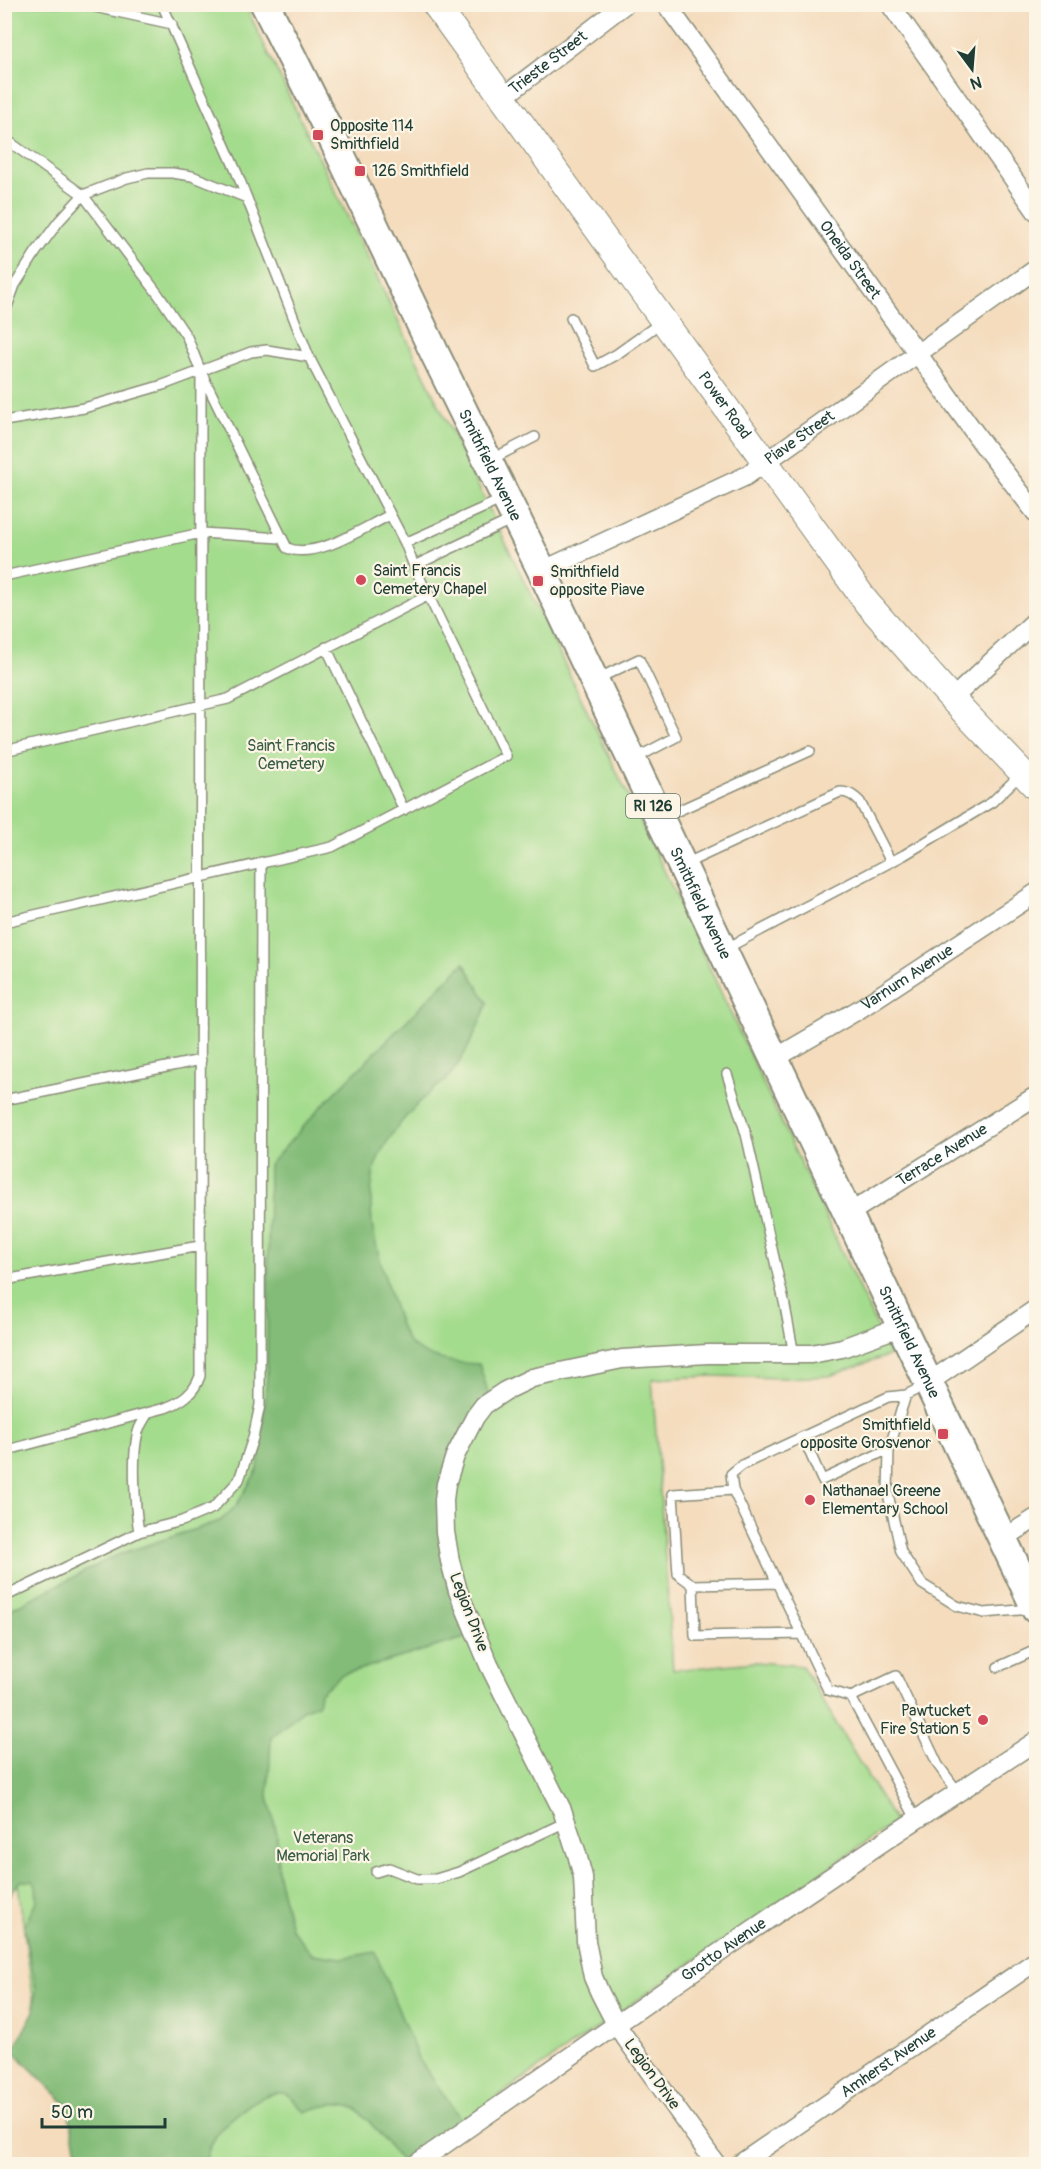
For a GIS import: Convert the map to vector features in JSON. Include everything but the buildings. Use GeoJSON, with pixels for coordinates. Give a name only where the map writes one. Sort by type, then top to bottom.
{"type":"FeatureCollection","features":[{"type":"Feature","properties":{"kind":"main road","name":"Smithfield Avenue"},"geometry":{"type":"LineString","coordinates":[[265,4],[334,141],[542,571],[848,1214],[900,1327],[917,1389],[1003,1539],[1036,1609]]}},
{"type":"Feature","properties":{"kind":"main road","name":"Power Road"},"geometry":{"type":"LineString","coordinates":[[435,4],[867,603],[952,699],[1030,779]]}},
{"type":"Feature","properties":{"kind":"street","name":"Trieste Street"},"geometry":{"type":"LineString","coordinates":[[502,98],[625,4]]}},
{"type":"Feature","properties":{"kind":"street","name":"Oneida Street"},"geometry":{"type":"LineString","coordinates":[[666,4],[982,443],[1036,513]]}},
{"type":"Feature","properties":{"kind":"street"},"geometry":{"type":"LineString","coordinates":[[890,4],[1036,211]]}},
{"type":"Feature","properties":{"kind":"street","name":"Piave Street"},"geometry":{"type":"LineString","coordinates":[[542,571],[746,476],[1036,269]]}},
{"type":"Feature","properties":{"kind":"street"},"geometry":{"type":"LineString","coordinates":[[952,699],[1036,620]]}},
{"type":"Feature","properties":{"kind":"street","name":"Varnum Avenue"},"geometry":{"type":"LineString","coordinates":[[774,1059],[858,1010],[1036,893]]}},
{"type":"Feature","properties":{"kind":"street","name":"Terrace Avenue"},"geometry":{"type":"LineString","coordinates":[[848,1214],[1036,1095]]}},
{"type":"Feature","properties":{"kind":"street"},"geometry":{"type":"LineString","coordinates":[[917,1389],[1036,1309]]}},
{"type":"Feature","properties":{"kind":"street","name":"Legion Drive"},"geometry":{"type":"LineString","coordinates":[[716,2164],[617,2026],[593,1977],[586,1941],[582,1877],[577,1854],[566,1822],[533,1750],[489,1665],[458,1591],[450,1561],[443,1516],[446,1484],[467,1430],[484,1405],[505,1391],[532,1378],[622,1359],[666,1355],[794,1355],[842,1348],[900,1327]]}},
{"type":"Feature","properties":{"kind":"street"},"geometry":{"type":"LineString","coordinates":[[1003,1539],[1036,1518]]}},
{"type":"Feature","properties":{"kind":"street","name":"Grotto Avenue"},"geometry":{"type":"LineString","coordinates":[[416,2164],[442,2157],[617,2026],[742,1937],[1036,1741]]}},
{"type":"Feature","properties":{"kind":"street","name":"Amherst Avenue"},"geometry":{"type":"LineString","coordinates":[[740,2164],[1036,1961]]}},
{"type":"Feature","properties":{"kind":"lane"},"geometry":{"type":"LineString","coordinates":[[81,4],[172,24]]}},
{"type":"Feature","properties":{"kind":"lane"},"geometry":{"type":"LineString","coordinates":[[4,922],[201,875],[332,847],[507,756],[414,566],[405,543],[309,357],[247,198],[162,4]]}},
{"type":"Feature","properties":{"kind":"lane"},"geometry":{"type":"LineString","coordinates":[[4,138],[83,195],[158,294],[187,337],[201,372],[287,548],[296,552],[312,551],[390,515]]}},
{"type":"Feature","properties":{"kind":"lane"},"geometry":{"type":"LineString","coordinates":[[4,315],[7,300],[36,252],[83,195],[127,178],[148,173],[172,173],[192,176],[247,198]]}},
{"type":"Feature","properties":{"kind":"lane"},"geometry":{"type":"LineString","coordinates":[[571,318],[595,366],[617,354],[663,321]]}},
{"type":"Feature","properties":{"kind":"lane"},"geometry":{"type":"LineString","coordinates":[[4,421],[84,408],[201,372],[234,358],[267,350],[309,357]]}},
{"type":"Feature","properties":{"kind":"lane"},"geometry":{"type":"LineString","coordinates":[[4,1451],[178,1403],[197,1386],[200,1376],[201,372]]}},
{"type":"Feature","properties":{"kind":"lane"},"geometry":{"type":"LineString","coordinates":[[487,461],[535,436]]}},
{"type":"Feature","properties":{"kind":"lane"},"geometry":{"type":"LineString","coordinates":[[405,543],[511,508]]}},
{"type":"Feature","properties":{"kind":"lane"},"geometry":{"type":"LineString","coordinates":[[414,566],[511,508]]}},
{"type":"Feature","properties":{"kind":"lane"},"geometry":{"type":"LineString","coordinates":[[4,576],[201,533],[281,538]]}},
{"type":"Feature","properties":{"kind":"lane"},"geometry":{"type":"LineString","coordinates":[[4,751],[228,699],[429,595]]}},
{"type":"Feature","properties":{"kind":"lane"},"geometry":{"type":"LineString","coordinates":[[326,647],[405,810]]}},
{"type":"Feature","properties":{"kind":"lane"},"geometry":{"type":"LineString","coordinates":[[593,681],[639,659],[676,737],[631,760]]}},
{"type":"Feature","properties":{"kind":"lane"},"geometry":{"type":"LineString","coordinates":[[659,819],[810,751]]}},
{"type":"Feature","properties":{"kind":"lane"},"geometry":{"type":"LineString","coordinates":[[722,951],[891,862],[1030,779]]}},
{"type":"Feature","properties":{"kind":"lane"},"geometry":{"type":"LineString","coordinates":[[682,866],[840,792],[853,795],[860,802],[891,862]]}},
{"type":"Feature","properties":{"kind":"lane"},"geometry":{"type":"LineString","coordinates":[[4,1597],[139,1532],[182,1521],[213,1508],[239,1480],[253,1438],[260,1405],[261,862]]}},
{"type":"Feature","properties":{"kind":"lane"},"geometry":{"type":"LineString","coordinates":[[4,1100],[201,1060]]}},
{"type":"Feature","properties":{"kind":"lane"},"geometry":{"type":"LineString","coordinates":[[727,1074],[746,1134],[794,1355]]}},
{"type":"Feature","properties":{"kind":"lane"},"geometry":{"type":"LineString","coordinates":[[4,1280],[200,1246]]}},
{"type":"Feature","properties":{"kind":"lane"},"geometry":{"type":"LineString","coordinates":[[917,1389],[888,1397],[742,1465],[731,1474],[733,1490],[828,1690],[851,1697],[896,1676],[938,1765],[958,1792]]}},
{"type":"Feature","properties":{"kind":"lane"},"geometry":{"type":"LineString","coordinates":[[917,1389],[889,1449],[888,1494],[901,1552],[922,1584],[957,1606],[984,1613],[1036,1609]]}},
{"type":"Feature","properties":{"kind":"lane"},"geometry":{"type":"LineString","coordinates":[[139,1532],[135,1506],[135,1459],[139,1431],[148,1413]]}},
{"type":"Feature","properties":{"kind":"lane"},"geometry":{"type":"LineString","coordinates":[[802,1437],[822,1480],[889,1449]]}},
{"type":"Feature","properties":{"kind":"lane"},"geometry":{"type":"LineString","coordinates":[[733,1490],[673,1494],[678,1574],[693,1585],[777,1583]]}},
{"type":"Feature","properties":{"kind":"lane"},"geometry":{"type":"LineString","coordinates":[[693,1585],[695,1636],[802,1634]]}},
{"type":"Feature","properties":{"kind":"lane"},"geometry":{"type":"LineString","coordinates":[[998,1667],[1036,1650]]}},
{"type":"Feature","properties":{"kind":"lane"},"geometry":{"type":"LineString","coordinates":[[851,1697],[916,1820]]}},
{"type":"Feature","properties":{"kind":"lane"},"geometry":{"type":"LineString","coordinates":[[376,1872],[389,1868],[417,1879],[436,1879],[459,1872],[566,1822]]}},
{"type":"Feature","properties":{"kind":"green space"},"geometry":{"type":"Polygon","coordinates":[[[4,5],[245,5],[656,853],[890,1355],[829,1376],[786,1378],[710,1376],[652,1379],[673,1670],[755,1662],[802,1666],[895,1822],[400,2164],[109,2164],[41,2057],[4,1780],[4,5]]]}},
{"type":"Feature","properties":{"kind":"green space"},"geometry":{"type":"Polygon","coordinates":[[[464,963],[488,1003],[459,1063],[445,1081],[411,1112],[384,1147],[374,1172],[371,1206],[372,1223],[382,1267],[405,1337],[410,1344],[434,1357],[479,1364],[491,1401],[473,1424],[445,1518],[475,1635],[341,1675],[320,1693],[318,1704],[302,1710],[271,1738],[268,1796],[277,1834],[278,1876],[291,1928],[312,1954],[342,1958],[375,1952],[418,2058],[468,2129],[419,2164],[403,2164],[372,2125],[354,2108],[335,2105],[305,2112],[288,2095],[280,2093],[249,2105],[229,2121],[216,2136],[205,2162],[201,2164],[80,2164],[67,2105],[13,2051],[34,2011],[36,1989],[24,1926],[37,1900],[36,1886],[32,1881],[20,1881],[10,1895],[5,1886],[5,1612],[117,1555],[220,1521],[236,1506],[258,1469],[267,1378],[269,1165],[320,1108],[464,963]]]}},
{"type":"Feature","properties":{"kind":"place","name":"Opposite 114 Smithfield"},"geometry":{"type":"Point","coordinates":[318,135]}},
{"type":"Feature","properties":{"kind":"place","name":"126 Smithfield"},"geometry":{"type":"Point","coordinates":[360,171]}},
{"type":"Feature","properties":{"kind":"place","name":"Saint Francis Cemetery Chapel"},"geometry":{"type":"Point","coordinates":[361,580]}},
{"type":"Feature","properties":{"kind":"place","name":"Smithfield opposite Piave"},"geometry":{"type":"Point","coordinates":[538,581]}},
{"type":"Feature","properties":{"kind":"place","name":"Smithfield opposite Grosvenor"},"geometry":{"type":"Point","coordinates":[943,1434]}},
{"type":"Feature","properties":{"kind":"place","name":"Nathanael Greene Elementary School"},"geometry":{"type":"Point","coordinates":[810,1500]}},
{"type":"Feature","properties":{"kind":"place","name":"Pawtucket Fire Station 5"},"geometry":{"type":"Point","coordinates":[983,1720]}},
{"type":"Feature","properties":{"kind":"park label","name":"Saint Francis Cemetery"},"geometry":{"type":"Point","coordinates":[291,755]}},
{"type":"Feature","properties":{"kind":"park label","name":"Veterans Memorial Park"},"geometry":{"type":"Point","coordinates":[323,1847]}}]}
